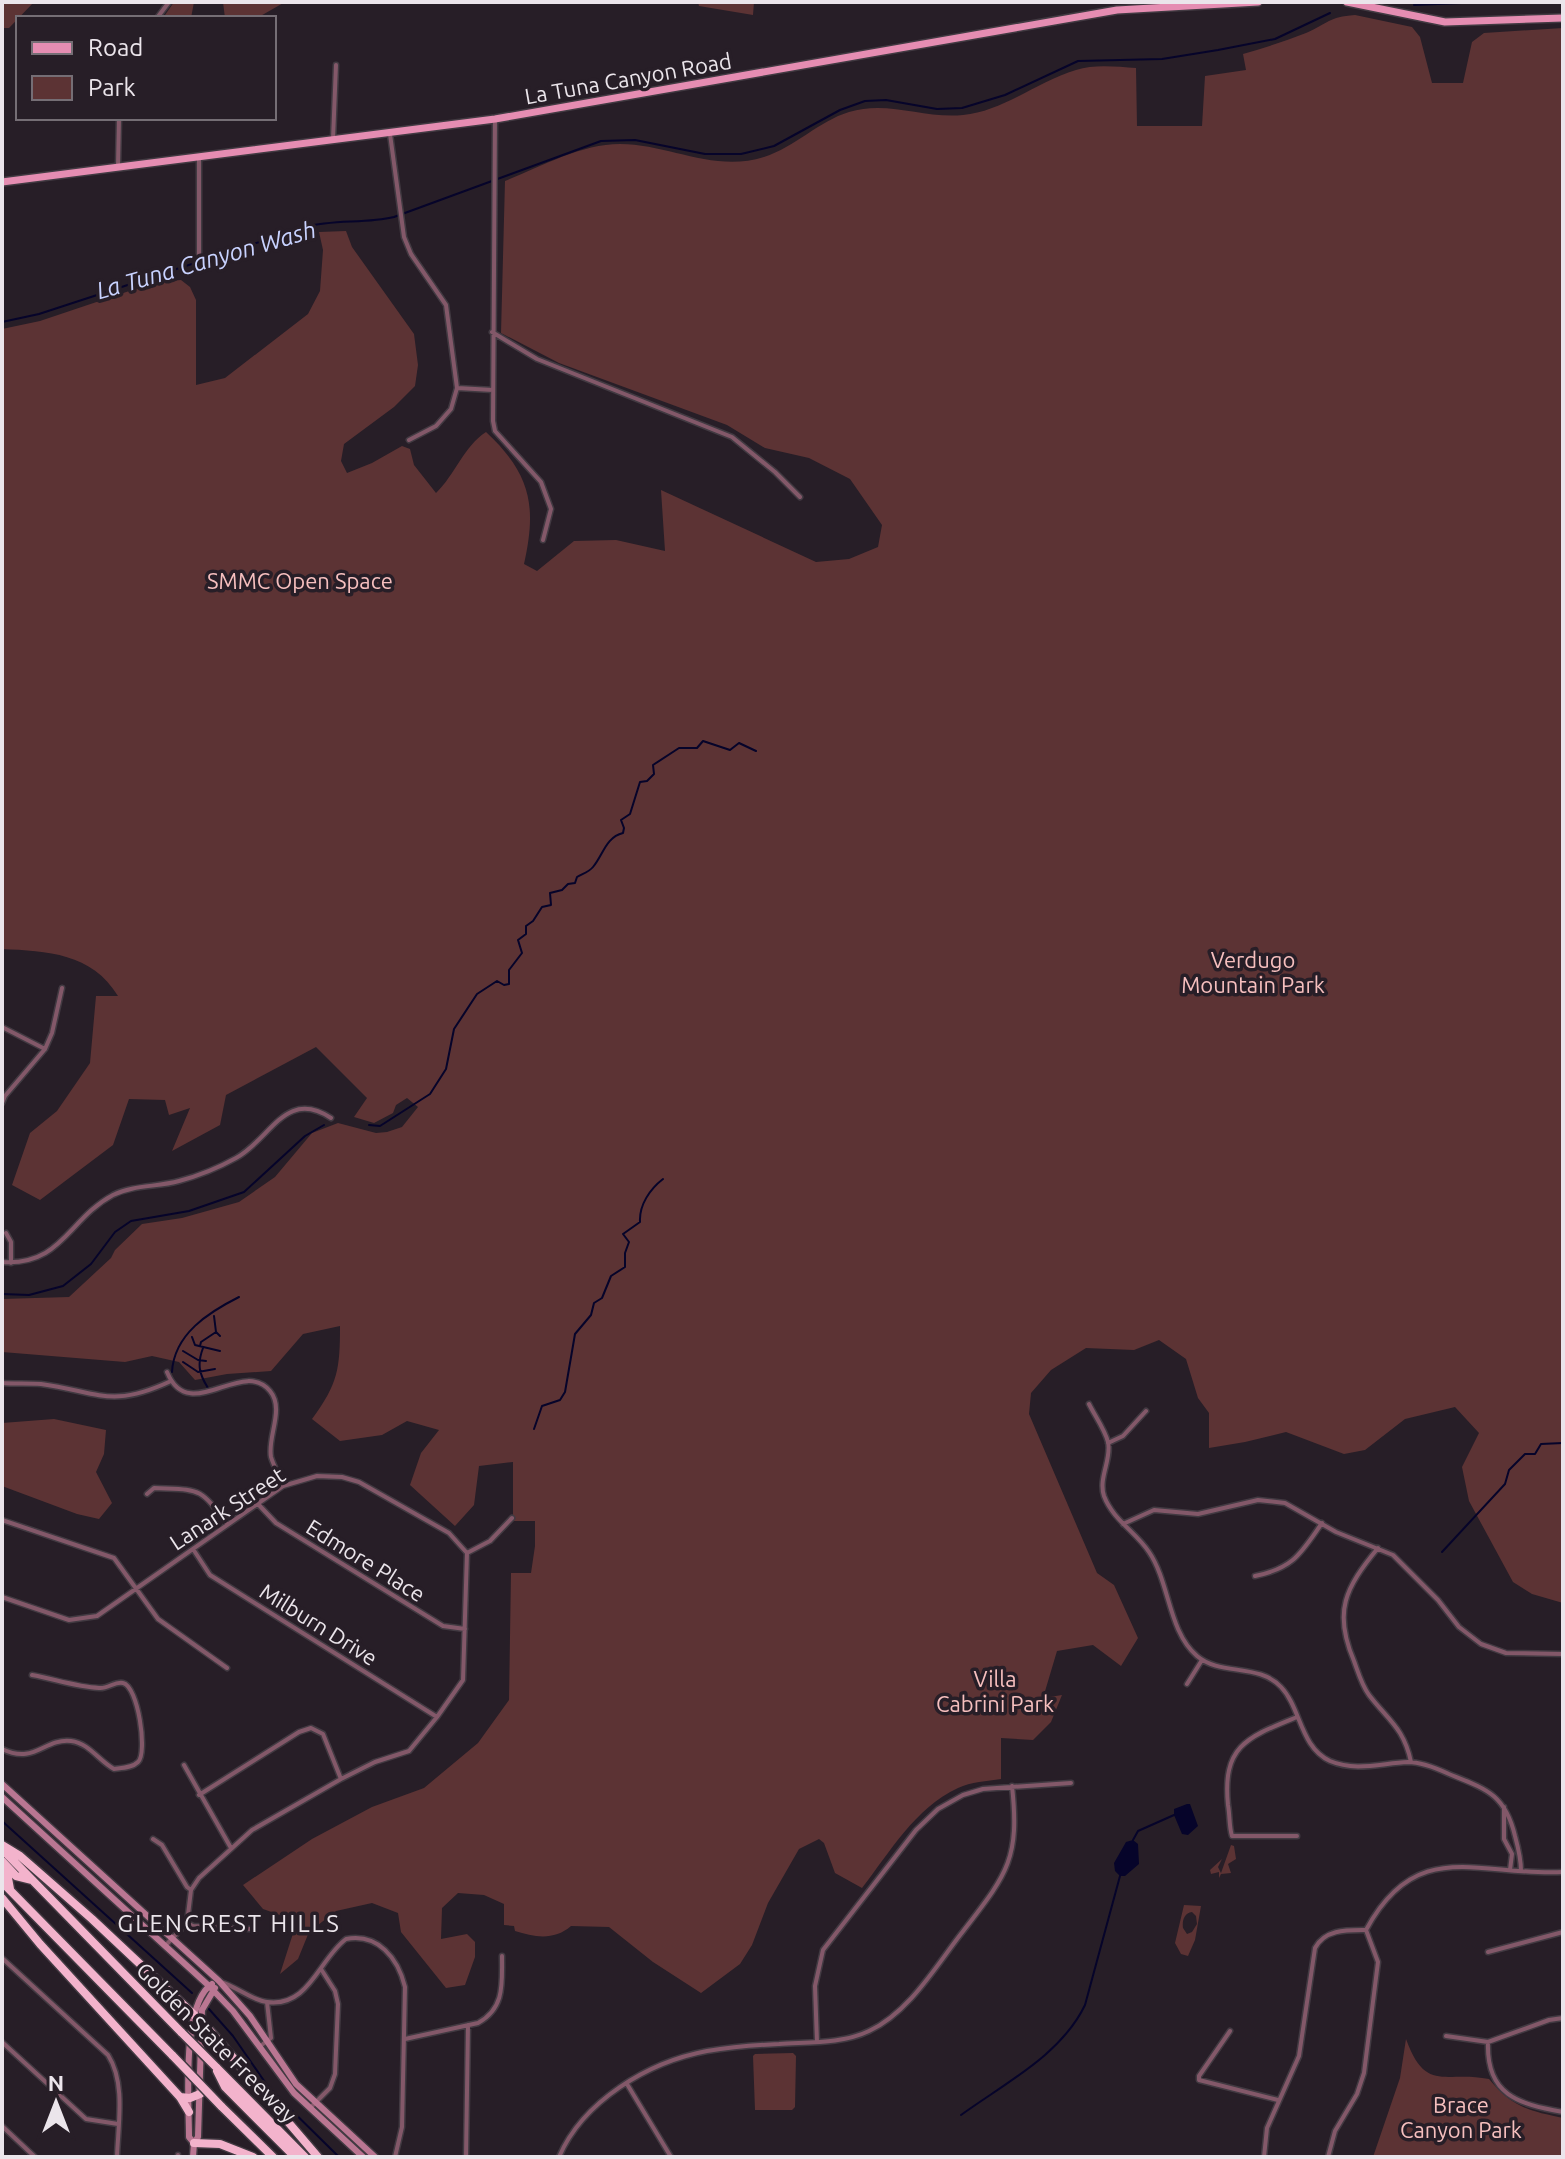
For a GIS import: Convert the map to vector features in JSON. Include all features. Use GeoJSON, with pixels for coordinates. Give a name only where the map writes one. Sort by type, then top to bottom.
{"type":"FeatureCollection","features":[{"type":"Feature","properties":{"kind":"highway","name":"Golden State Freeway"},"geometry":{"type":"LineString","coordinates":[[2,1847],[216,2067],[232,2089],[305,2157]]}},
{"type":"Feature","properties":{"kind":"highway"},"geometry":{"type":"LineString","coordinates":[[2,1847],[42,1875],[193,2014],[318,2157]]}},
{"type":"Feature","properties":{"kind":"highway"},"geometry":{"type":"LineString","coordinates":[[2,1861],[16,1876],[33,1880]]}},
{"type":"Feature","properties":{"kind":"highway"},"geometry":{"type":"LineString","coordinates":[[2,1872],[8,1878],[10,1890]]}},
{"type":"Feature","properties":{"kind":"highway","name":"Golden State Freeway"},"geometry":{"type":"LineString","coordinates":[[2,1882],[273,2157]]}},
{"type":"Feature","properties":{"kind":"highway"},"geometry":{"type":"LineString","coordinates":[[2,1898],[40,1944],[185,2098],[189,2112]]}},
{"type":"Feature","properties":{"kind":"highway"},"geometry":{"type":"LineString","coordinates":[[232,2089],[295,2157]]}},
{"type":"Feature","properties":{"kind":"highway"},"geometry":{"type":"LineString","coordinates":[[185,2098],[200,2094]]}},
{"type":"Feature","properties":{"kind":"highway"},"geometry":{"type":"LineString","coordinates":[[194,2143],[220,2144],[253,2157]]}},
{"type":"Feature","properties":{"kind":"main road","name":"La Tuna Canyon Road"},"geometry":{"type":"LineString","coordinates":[[2,182],[495,119],[1142,5],[1258,2]]}},
{"type":"Feature","properties":{"kind":"main road"},"geometry":{"type":"LineString","coordinates":[[1347,2],[1382,5],[1445,22],[1563,18]]}},
{"type":"Feature","properties":{"kind":"main road"},"geometry":{"type":"LineString","coordinates":[[2,1784],[219,1981],[250,2016],[313,2106],[363,2157]]}},
{"type":"Feature","properties":{"kind":"main road"},"geometry":{"type":"LineString","coordinates":[[2,1797],[211,1988],[233,2011],[286,2085],[375,2157]]}},
{"type":"Feature","properties":{"kind":"main road"},"geometry":{"type":"LineString","coordinates":[[84,1872],[90,1865]]}},
{"type":"Feature","properties":{"kind":"main road"},"geometry":{"type":"LineString","coordinates":[[172,1995],[184,2001],[200,1996],[219,1981]]}},
{"type":"Feature","properties":{"kind":"main road"},"geometry":{"type":"LineString","coordinates":[[193,2157],[194,2143],[198,2137],[202,2010],[211,1988]]}},
{"type":"Feature","properties":{"kind":"main road"},"geometry":{"type":"LineString","coordinates":[[185,2098],[193,2014],[200,1996]]}},
{"type":"Feature","properties":{"kind":"main road"},"geometry":{"type":"LineString","coordinates":[[202,2010],[217,2002],[233,2011]]}},
{"type":"Feature","properties":{"kind":"main road"},"geometry":{"type":"LineString","coordinates":[[189,2112],[189,2137],[194,2143]]}},
{"type":"Feature","properties":{"kind":"street"},"geometry":{"type":"LineString","coordinates":[[333,141],[336,65]]}},
{"type":"Feature","properties":{"kind":"street"},"geometry":{"type":"LineString","coordinates":[[495,119],[492,332],[495,431],[541,482],[551,509],[543,540]]}},
{"type":"Feature","properties":{"kind":"street"},"geometry":{"type":"LineString","coordinates":[[118,166],[119,120]]}},
{"type":"Feature","properties":{"kind":"street"},"geometry":{"type":"LineString","coordinates":[[390,134],[404,237],[411,254],[446,305],[457,388],[451,409],[436,426],[409,440]]}},
{"type":"Feature","properties":{"kind":"street"},"geometry":{"type":"LineString","coordinates":[[199,157],[200,264]]}},
{"type":"Feature","properties":{"kind":"street"},"geometry":{"type":"LineString","coordinates":[[492,332],[537,359],[732,437],[800,497]]}},
{"type":"Feature","properties":{"kind":"street"},"geometry":{"type":"LineString","coordinates":[[457,388],[493,390]]}},
{"type":"Feature","properties":{"kind":"street"},"geometry":{"type":"LineString","coordinates":[[2,1103],[45,1049],[52,1033],[62,988]]}},
{"type":"Feature","properties":{"kind":"street"},"geometry":{"type":"LineString","coordinates":[[2,1027],[45,1049]]}},
{"type":"Feature","properties":{"kind":"street"},"geometry":{"type":"LineString","coordinates":[[2,1262],[28,1262],[56,1248],[94,1207],[114,1194],[177,1182],[222,1166],[240,1156],[287,1114],[307,1107],[331,1118]]}},
{"type":"Feature","properties":{"kind":"street"},"geometry":{"type":"LineString","coordinates":[[6,1233],[11,1242],[11,1263]]}},
{"type":"Feature","properties":{"kind":"street"},"geometry":{"type":"LineString","coordinates":[[167,1372],[171,1381],[198,1395],[242,1381],[255,1381],[267,1388],[276,1406],[271,1456],[283,1486]]}},
{"type":"Feature","properties":{"kind":"street"},"geometry":{"type":"LineString","coordinates":[[2,1383],[40,1384],[93,1397],[120,1398],[146,1392],[171,1381]]}},
{"type":"Feature","properties":{"kind":"street"},"geometry":{"type":"LineString","coordinates":[[1089,1404],[1108,1443],[1102,1491],[1111,1510],[1149,1552],[1189,1647],[1202,1660],[1266,1676],[1281,1687],[1311,1745],[1328,1760],[1348,1766],[1411,1762],[1430,1766],[1495,1796],[1504,1804],[1511,1820],[1521,1871]]}},
{"type":"Feature","properties":{"kind":"street"},"geometry":{"type":"LineString","coordinates":[[1108,1443],[1123,1436],[1146,1411]]}},
{"type":"Feature","properties":{"kind":"street","name":"Lanark Street"},"geometry":{"type":"LineString","coordinates":[[2,1597],[69,1620],[97,1616],[283,1486],[317,1476],[342,1477],[359,1482],[449,1533],[467,1553]]}},
{"type":"Feature","properties":{"kind":"street"},"geometry":{"type":"LineString","coordinates":[[147,1494],[154,1488],[191,1490],[206,1495],[227,1524]]}},
{"type":"Feature","properties":{"kind":"street"},"geometry":{"type":"LineString","coordinates":[[1123,1524],[1154,1510],[1198,1514],[1258,1500],[1285,1503],[1336,1532],[1393,1555],[1438,1600],[1459,1627],[1481,1644],[1506,1653],[1563,1654]]}},
{"type":"Feature","properties":{"kind":"street","name":"Edmore Place"},"geometry":{"type":"LineString","coordinates":[[257,1503],[276,1523],[443,1626],[465,1629]]}},
{"type":"Feature","properties":{"kind":"street"},"geometry":{"type":"LineString","coordinates":[[165,1945],[187,1923],[191,1890],[199,1878],[252,1830],[341,1779],[375,1762],[409,1751],[437,1717],[463,1680],[467,1553],[490,1541],[512,1518]]}},
{"type":"Feature","properties":{"kind":"street"},"geometry":{"type":"LineString","coordinates":[[2,1520],[114,1558],[158,1619],[227,1668]]}},
{"type":"Feature","properties":{"kind":"street"},"geometry":{"type":"LineString","coordinates":[[1255,1576],[1288,1566],[1299,1557],[1322,1523]]}},
{"type":"Feature","properties":{"kind":"street"},"geometry":{"type":"LineString","coordinates":[[1378,1548],[1348,1595],[1341,1616],[1344,1638],[1367,1693],[1397,1725],[1407,1742],[1411,1762]]}},
{"type":"Feature","properties":{"kind":"street","name":"Milburn Drive"},"geometry":{"type":"LineString","coordinates":[[193,1549],[210,1575],[437,1717]]}},
{"type":"Feature","properties":{"kind":"street"},"geometry":{"type":"LineString","coordinates":[[1187,1684],[1202,1660]]}},
{"type":"Feature","properties":{"kind":"street"},"geometry":{"type":"LineString","coordinates":[[2,1749],[19,1755],[64,1741],[75,1741],[114,1769],[127,1768],[138,1762],[143,1754],[138,1712],[129,1685],[116,1683],[101,1688],[32,1675]]}},
{"type":"Feature","properties":{"kind":"street"},"geometry":{"type":"LineString","coordinates":[[1297,1717],[1249,1739],[1232,1759],[1226,1791],[1230,1832],[1234,1837],[1297,1836]]}},
{"type":"Feature","properties":{"kind":"street"},"geometry":{"type":"LineString","coordinates":[[199,1795],[299,1732],[311,1728],[323,1734],[341,1779]]}},
{"type":"Feature","properties":{"kind":"street"},"geometry":{"type":"LineString","coordinates":[[184,1765],[231,1848]]}},
{"type":"Feature","properties":{"kind":"street"},"geometry":{"type":"LineString","coordinates":[[817,2042],[815,1986],[823,1950],[916,1830],[938,1809],[963,1795],[1012,1786],[1071,1783]]}},
{"type":"Feature","properties":{"kind":"street"},"geometry":{"type":"LineString","coordinates":[[559,2157],[564,2145],[595,2107],[656,2067],[705,2051],[849,2038],[882,2024],[920,1986],[1001,1879],[1014,1847],[1016,1824],[1012,1786]]}},
{"type":"Feature","properties":{"kind":"street"},"geometry":{"type":"LineString","coordinates":[[1504,1804],[1504,1839],[1512,1854],[1510,1870]]}},
{"type":"Feature","properties":{"kind":"street"},"geometry":{"type":"LineString","coordinates":[[153,1839],[162,1845],[191,1890]]}},
{"type":"Feature","properties":{"kind":"street"},"geometry":{"type":"LineString","coordinates":[[1328,2157],[1335,2131],[1357,2094],[1364,2073],[1378,1962],[1366,1930],[1381,1903],[1423,1873],[1466,1865],[1563,1872]]}},
{"type":"Feature","properties":{"kind":"street"},"geometry":{"type":"LineString","coordinates":[[187,1923],[193,1926],[250,1929]]}},
{"type":"Feature","properties":{"kind":"street"},"geometry":{"type":"LineString","coordinates":[[1264,2157],[1267,2128],[1299,2056],[1315,1948],[1319,1942],[1337,1932],[1366,1930]]}},
{"type":"Feature","properties":{"kind":"street"},"geometry":{"type":"LineString","coordinates":[[1488,1952],[1563,1932]]}},
{"type":"Feature","properties":{"kind":"street"},"geometry":{"type":"LineString","coordinates":[[219,1981],[267,2002],[284,2000],[300,1994],[329,1955],[346,1939],[367,1938],[379,1943],[402,1978],[405,2039],[402,2127],[395,2157]]}},
{"type":"Feature","properties":{"kind":"street"},"geometry":{"type":"LineString","coordinates":[[405,2039],[478,2023],[494,2010],[500,2002],[502,1989],[502,1956]]}},
{"type":"Feature","properties":{"kind":"street"},"geometry":{"type":"LineString","coordinates":[[2,1958],[108,2055],[115,2066],[119,2081],[117,2157]]}},
{"type":"Feature","properties":{"kind":"street"},"geometry":{"type":"LineString","coordinates":[[313,2106],[330,2088],[335,2074],[338,2020],[335,1991],[321,1969]]}},
{"type":"Feature","properties":{"kind":"street"},"geometry":{"type":"LineString","coordinates":[[259,2047],[271,2032],[267,2002]]}},
{"type":"Feature","properties":{"kind":"street"},"geometry":{"type":"LineString","coordinates":[[1446,2036],[1488,2042],[1563,2018]]}},
{"type":"Feature","properties":{"kind":"street"},"geometry":{"type":"LineString","coordinates":[[466,2157],[468,2025]]}},
{"type":"Feature","properties":{"kind":"street"},"geometry":{"type":"LineString","coordinates":[[1230,2031],[1199,2080],[1278,2100]]}},
{"type":"Feature","properties":{"kind":"street"},"geometry":{"type":"LineString","coordinates":[[2,2042],[86,2119],[118,2124]]}},
{"type":"Feature","properties":{"kind":"street"},"geometry":{"type":"LineString","coordinates":[[1488,2042],[1491,2072],[1511,2098],[1527,2105],[1563,2112]]}},
{"type":"Feature","properties":{"kind":"street"},"geometry":{"type":"LineString","coordinates":[[627,2084],[671,2157]]}},
{"type":"Feature","properties":{"kind":"street"},"geometry":{"type":"LineString","coordinates":[[2,2126],[35,2157]]}},
{"type":"Feature","properties":{"kind":"green space"},"geometry":{"type":"Polygon","coordinates":[[[2,2],[34,2],[21,16],[16,16],[9,28],[2,28],[2,2]]]}},
{"type":"Feature","properties":{"kind":"green space"},"geometry":{"type":"Polygon","coordinates":[[[174,2],[194,2],[191,16],[164,16],[174,2]]]}},
{"type":"Feature","properties":{"kind":"green space"},"geometry":{"type":"Polygon","coordinates":[[[223,2],[285,2],[260,16],[225,16],[223,2]]]}},
{"type":"Feature","properties":{"kind":"green space"},"geometry":{"type":"Polygon","coordinates":[[[698,2],[754,2],[753,15],[699,6],[698,2]]]}},
{"type":"Feature","properties":{"kind":"green space"},"geometry":{"type":"Polygon","coordinates":[[[1355,15],[1412,27],[1420,37],[1432,83],[1463,83],[1472,42],[1484,33],[1563,28],[1563,1603],[1532,1594],[1513,1582],[1469,1501],[1462,1467],[1479,1433],[1455,1407],[1405,1419],[1365,1450],[1344,1454],[1286,1432],[1209,1448],[1209,1413],[1198,1398],[1186,1359],[1159,1340],[1134,1350],[1086,1348],[1051,1370],[1031,1393],[1029,1414],[1097,1573],[1114,1585],[1138,1638],[1121,1666],[1093,1645],[1057,1651],[1043,1698],[1062,1695],[1051,1722],[1033,1740],[1001,1738],[1001,1779],[963,1786],[929,1807],[904,1832],[862,1888],[835,1873],[824,1843],[819,1839],[799,1849],[768,1903],[752,1945],[740,1964],[701,1993],[653,1962],[609,1927],[571,1926],[551,1936],[529,1935],[515,1931],[514,1926],[504,1925],[504,1904],[484,1895],[458,1893],[442,1908],[441,1939],[467,1934],[475,1942],[475,1957],[465,1985],[446,1988],[401,1932],[398,1913],[372,1903],[336,1911],[309,1932],[298,1959],[280,1974],[297,1921],[263,1909],[243,1885],[312,1839],[372,1807],[424,1788],[478,1743],[509,1700],[511,1573],[531,1573],[535,1521],[513,1521],[513,1462],[479,1466],[474,1505],[455,1526],[410,1485],[421,1453],[439,1430],[407,1421],[382,1435],[340,1441],[312,1419],[336,1376],[340,1326],[303,1334],[271,1371],[195,1380],[179,1362],[152,1356],[125,1362],[2,1352],[2,1299],[69,1297],[142,1224],[182,1218],[239,1202],[275,1177],[312,1133],[338,1123],[376,1133],[387,1132],[402,1127],[418,1107],[407,1098],[396,1105],[393,1113],[374,1123],[354,1117],[367,1098],[316,1047],[226,1095],[220,1125],[172,1151],[190,1108],[169,1115],[165,1100],[129,1099],[113,1145],[40,1200],[12,1185],[30,1133],[57,1111],[90,1063],[96,996],[118,996],[95,971],[82,963],[52,953],[2,949],[2,329],[40,321],[156,282],[181,280],[190,287],[196,300],[196,385],[225,378],[308,314],[320,291],[323,250],[319,232],[346,231],[352,247],[414,334],[418,365],[415,386],[394,407],[344,444],[341,461],[347,473],[402,446],[410,449],[414,465],[436,493],[472,445],[486,432],[513,462],[527,492],[530,525],[524,564],[537,571],[574,541],[616,540],[665,551],[661,490],[816,562],[849,559],[878,547],[882,525],[850,479],[809,458],[765,448],[727,425],[559,363],[501,333],[505,181],[561,157],[605,145],[638,145],[709,160],[745,161],[775,153],[827,121],[849,112],[878,108],[963,115],[993,108],[1062,75],[1091,67],[1136,68],[1137,126],[1202,126],[1205,76],[1246,70],[1243,54],[1306,33],[1334,19],[1355,15]]]}},
{"type":"Feature","properties":{"kind":"green space"},"geometry":{"type":"Polygon","coordinates":[[[54,1419],[106,1430],[104,1454],[96,1472],[112,1503],[99,1519],[2,1486],[2,1423],[54,1419]]]}},
{"type":"Feature","properties":{"kind":"green space"},"geometry":{"type":"Polygon","coordinates":[[[1231,1845],[1234,1846],[1236,1859],[1228,1864],[1231,1873],[1221,1874],[1219,1878],[1219,1872],[1211,1874],[1210,1870],[1222,1859],[1218,1867],[1221,1873],[1231,1845]]]}},
{"type":"Feature","properties":{"kind":"green space"},"geometry":{"type":"Polygon","coordinates":[[[1184,1905],[1201,1906],[1195,1940],[1188,1956],[1181,1954],[1175,1943],[1184,1905]],[[1192,1912],[1184,1918],[1183,1928],[1187,1934],[1197,1924],[1192,1912]]]}},
{"type":"Feature","properties":{"kind":"green space","name":"Brace Canyon Park"},"geometry":{"type":"Polygon","coordinates":[[[1406,2039],[1421,2067],[1429,2073],[1489,2079],[1514,2102],[1563,2118],[1563,2157],[1373,2157],[1400,2078],[1406,2039]]]}},
{"type":"Feature","properties":{"kind":"green space"},"geometry":{"type":"Polygon","coordinates":[[[793,2053],[796,2056],[795,2107],[792,2110],[755,2110],[753,2056],[793,2053]]]}},
{"type":"Feature","properties":{"kind":"shaded area"},"geometry":{"type":"Polygon","coordinates":[[[1190,1804],[1198,1826],[1188,1835],[1182,1834],[1174,1815],[1174,1809],[1190,1804]]]}},
{"type":"Feature","properties":{"kind":"shaded area"},"geometry":{"type":"Polygon","coordinates":[[[1133,1840],[1138,1844],[1139,1864],[1125,1876],[1120,1876],[1115,1871],[1114,1863],[1126,1842],[1133,1840]]]}},
{"type":"Feature","properties":{"kind":"waterway","name":"La Tuna Canyon Wash"},"geometry":{"type":"LineString","coordinates":[[1414,5],[1486,2]]}},
{"type":"Feature","properties":{"kind":"waterway","name":"La Tuna Canyon Wash"},"geometry":{"type":"LineString","coordinates":[[2,322],[39,314],[305,227],[394,217],[601,141],[635,140],[705,154],[741,154],[774,146],[840,110],[865,101],[886,100],[937,109],[962,108],[1005,95],[1078,61],[1162,59],[1218,50],[1275,39],[1330,13]]}},
{"type":"Feature","properties":{"kind":"waterway"},"geometry":{"type":"LineString","coordinates":[[369,1125],[380,1126],[430,1094],[446,1069],[454,1029],[477,994],[497,981],[509,984],[509,970],[522,953],[518,940],[526,934],[526,926],[542,907],[551,905],[550,893],[575,883],[577,877],[593,867],[613,838],[623,833],[621,820],[630,814],[640,782],[647,781],[654,774],[653,765],[679,748],[697,748],[703,741],[730,750],[739,743],[756,751]]}},
{"type":"Feature","properties":{"kind":"waterway"},"geometry":{"type":"LineString","coordinates":[[2,1294],[29,1295],[63,1286],[91,1264],[115,1232],[131,1221],[189,1211],[244,1192],[305,1136],[324,1125]]}},
{"type":"Feature","properties":{"kind":"waterway"},"geometry":{"type":"LineString","coordinates":[[534,1429],[542,1406],[560,1400],[565,1392],[575,1334],[591,1315],[594,1303],[602,1298],[611,1276],[625,1267],[629,1242],[623,1234],[640,1222],[646,1198],[663,1179]]}},
{"type":"Feature","properties":{"kind":"waterway"},"geometry":{"type":"LineString","coordinates":[[172,1372],[174,1358],[186,1336],[205,1317],[239,1297]]}},
{"type":"Feature","properties":{"kind":"waterway"},"geometry":{"type":"LineString","coordinates":[[214,1316],[216,1332],[220,1336]]}},
{"type":"Feature","properties":{"kind":"waterway"},"geometry":{"type":"LineString","coordinates":[[200,1346],[216,1332]]}},
{"type":"Feature","properties":{"kind":"waterway"},"geometry":{"type":"LineString","coordinates":[[192,1337],[195,1345],[220,1351]]}},
{"type":"Feature","properties":{"kind":"waterway"},"geometry":{"type":"LineString","coordinates":[[203,1348],[200,1369],[208,1388]]}},
{"type":"Feature","properties":{"kind":"waterway"},"geometry":{"type":"LineString","coordinates":[[183,1351],[206,1361]]}},
{"type":"Feature","properties":{"kind":"waterway"},"geometry":{"type":"LineString","coordinates":[[183,1362],[198,1372],[215,1369]]}},
{"type":"Feature","properties":{"kind":"waterway"},"geometry":{"type":"LineString","coordinates":[[1442,1552],[1505,1484],[1509,1470],[1525,1454],[1535,1454],[1541,1444],[1563,1443]]}},
{"type":"Feature","properties":{"kind":"waterway"},"geometry":{"type":"LineString","coordinates":[[1133,1840],[1138,1831],[1174,1815]]}},
{"type":"Feature","properties":{"kind":"waterway"},"geometry":{"type":"LineString","coordinates":[[2,1821],[192,1993]]}},
{"type":"Feature","properties":{"kind":"waterway"},"geometry":{"type":"LineString","coordinates":[[961,2115],[1030,2067],[1075,2023],[1085,2005],[1120,1876]]}},
{"type":"Feature","properties":{"kind":"waterway"},"geometry":{"type":"LineString","coordinates":[[209,2009],[233,2036],[269,2088],[339,2157]]}},
{"type":"Feature","properties":{"kind":"district","name":"GLENCREST HILLS"},"geometry":{"type":"Point","coordinates":[229,1923]}},
{"type":"Feature","properties":{"kind":"park label","name":"SMMC Open Space"},"geometry":{"type":"Point","coordinates":[300,580]}},
{"type":"Feature","properties":{"kind":"park label","name":"Verdugo Mountain Park"},"geometry":{"type":"Point","coordinates":[1253,972]}},
{"type":"Feature","properties":{"kind":"park label","name":"Villa Cabrini Park"},"geometry":{"type":"Point","coordinates":[995,1690]}}]}
